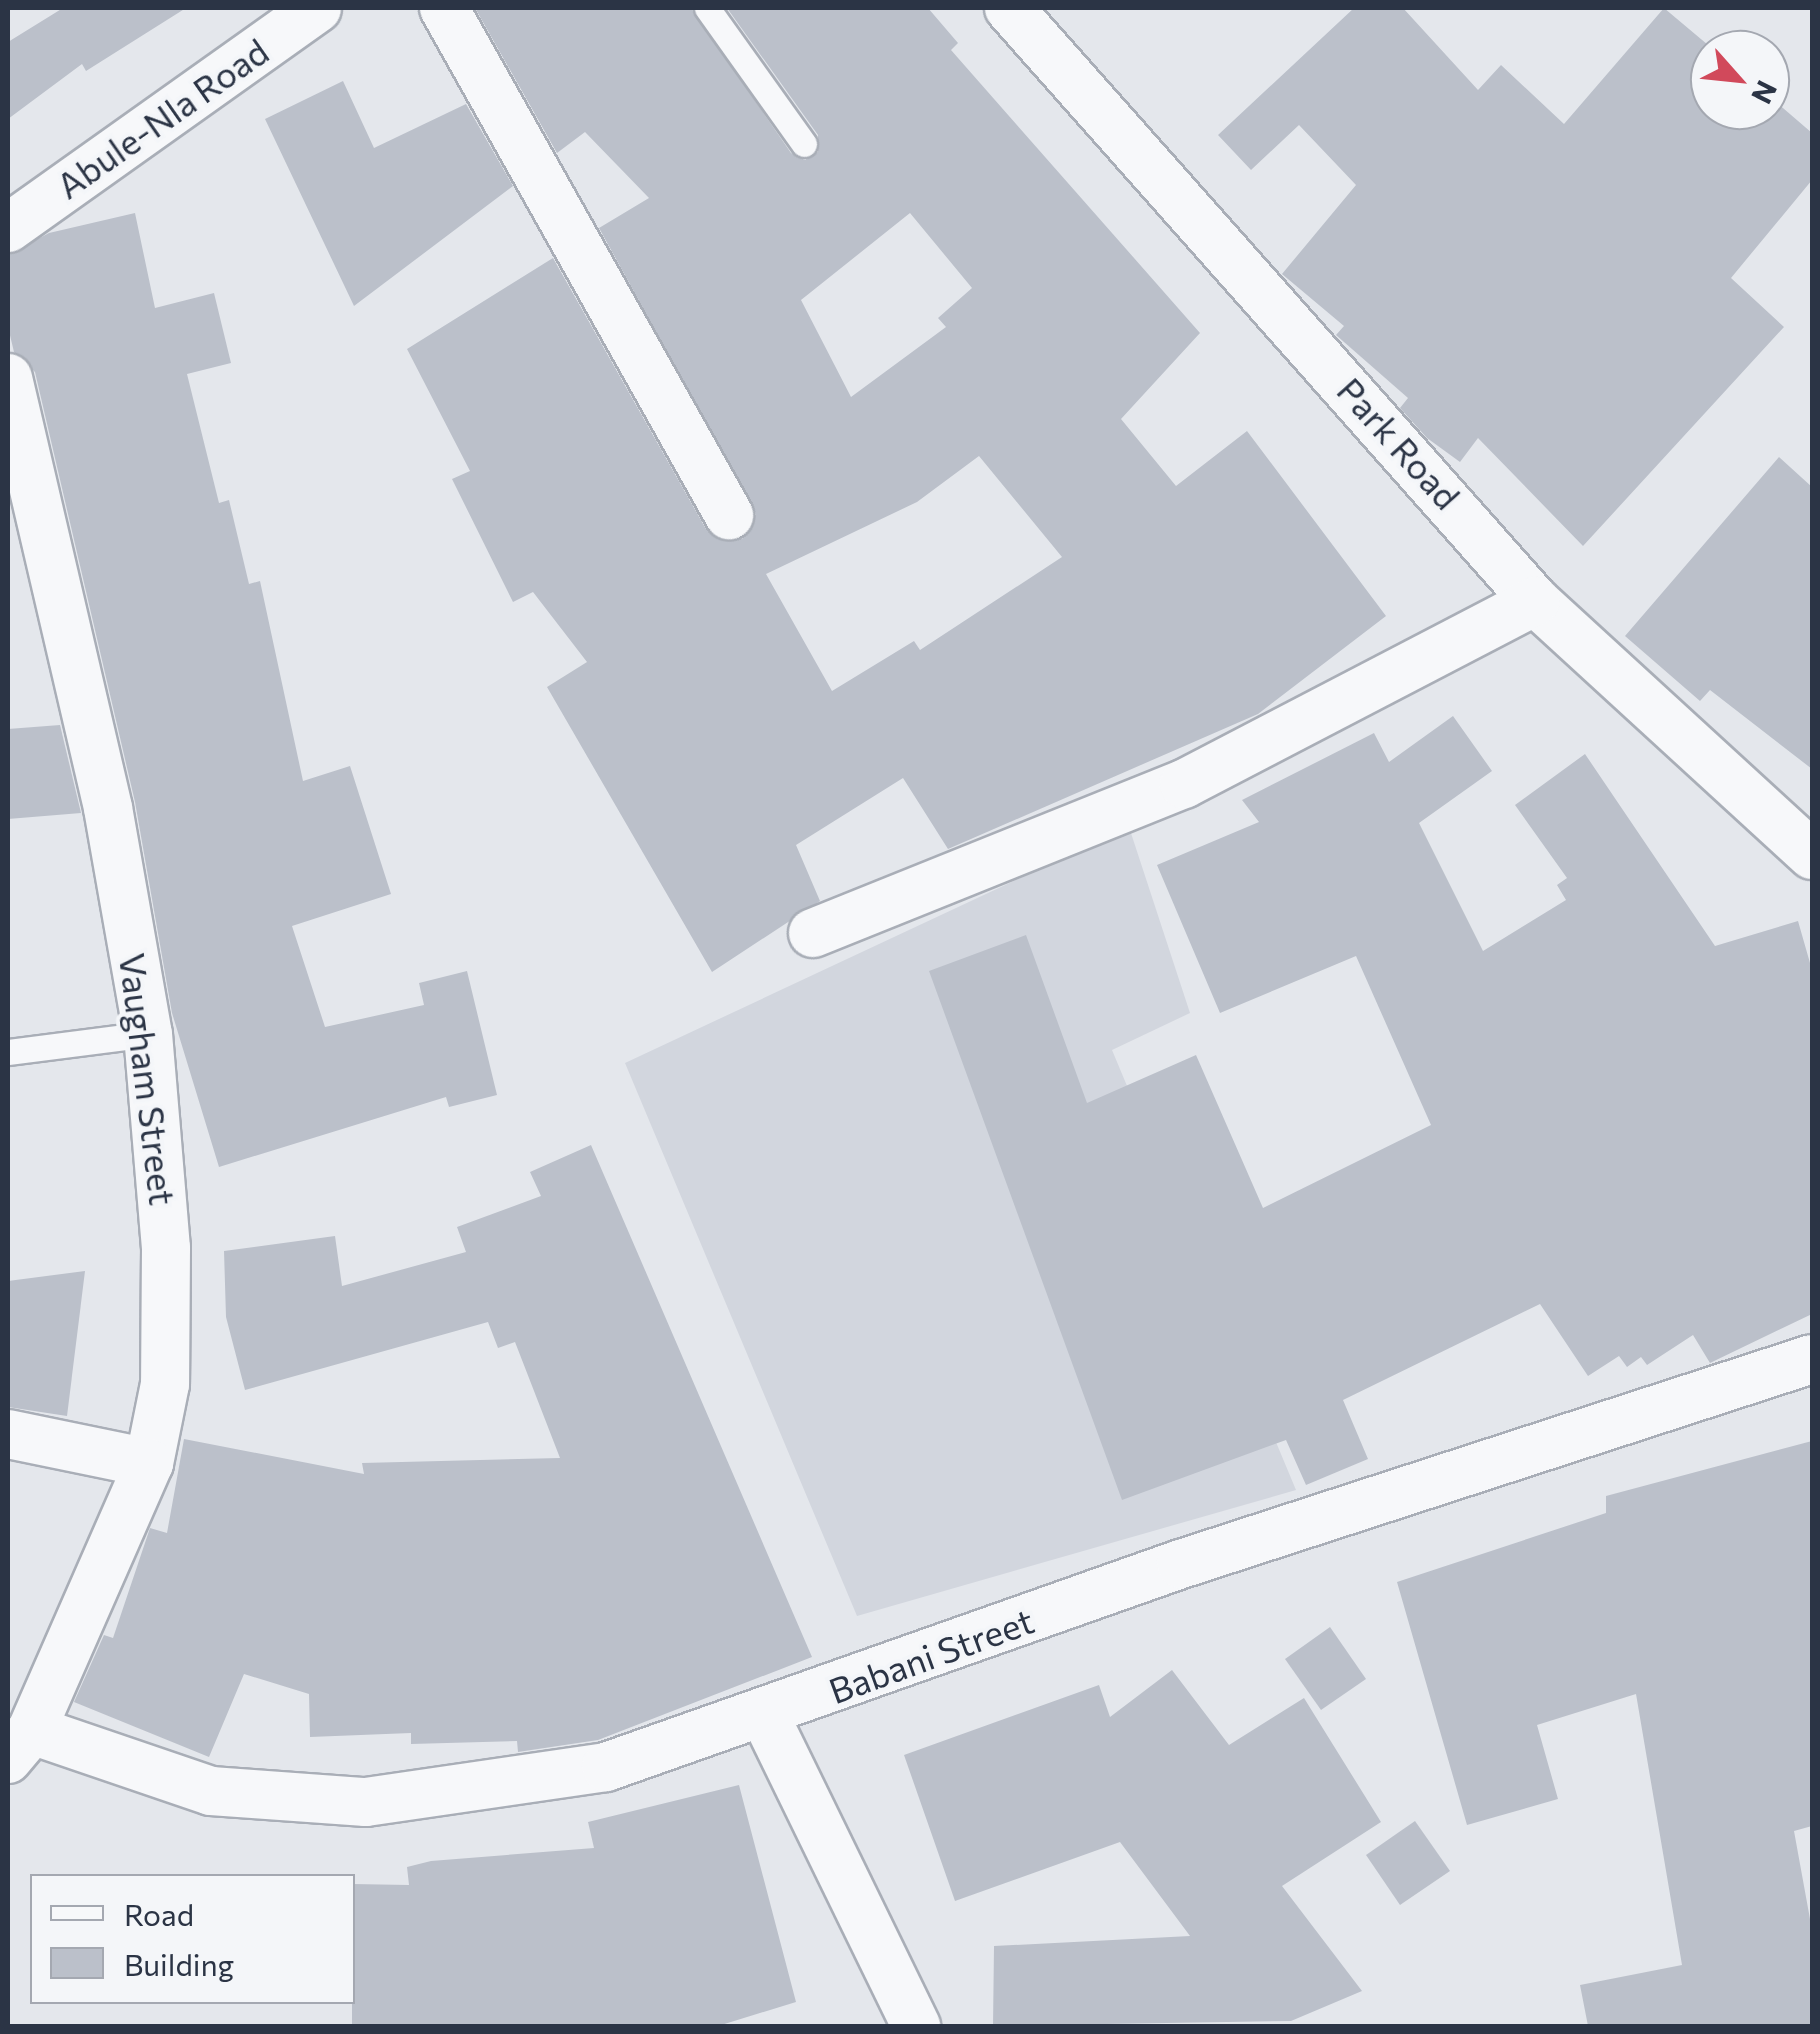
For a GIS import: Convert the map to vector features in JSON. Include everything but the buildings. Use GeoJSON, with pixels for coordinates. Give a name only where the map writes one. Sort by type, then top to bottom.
{"type":"FeatureCollection","features":[{"type":"Feature","properties":{"kind":"street","name":"Abule-Nla Road"},"geometry":{"type":"LineString","coordinates":[[8,228],[317,8]]}},
{"type":"Feature","properties":{"kind":"street"},"geometry":{"type":"LineString","coordinates":[[444,8],[729,515]]}},
{"type":"Feature","properties":{"kind":"street","name":"Park Road"},"geometry":{"type":"LineString","coordinates":[[1009,8],[1535,601],[1812,856]]}},
{"type":"Feature","properties":{"kind":"street","name":"Vaugham Street"},"geometry":{"type":"LineString","coordinates":[[8,378],[108,808],[148,1034],[166,1248],[164,1384],[149,1463],[20,1744]]}},
{"type":"Feature","properties":{"kind":"street"},"geometry":{"type":"LineString","coordinates":[[812,934],[1184,784],[1535,601]]}},
{"type":"Feature","properties":{"kind":"street","name":"Babani Street"},"geometry":{"type":"LineString","coordinates":[[20,1744],[211,1791],[366,1802],[606,1767],[764,1716],[1181,1564],[1556,1450],[1812,1359]]}},
{"type":"Feature","properties":{"kind":"street"},"geometry":{"type":"LineString","coordinates":[[8,1434],[149,1463]]}},
{"type":"Feature","properties":{"kind":"street"},"geometry":{"type":"LineString","coordinates":[[764,1716],[916,2026]]}},
{"type":"Feature","properties":{"kind":"lane"},"geometry":{"type":"LineString","coordinates":[[707,8],[804,144]]}},
{"type":"Feature","properties":{"kind":"lane"},"geometry":{"type":"LineString","coordinates":[[8,1052],[148,1034]]}},
{"type":"Feature","properties":{"kind":"shaded area"},"geometry":{"type":"Polygon","coordinates":[[[1129,827],[1190,1013],[1112,1050],[1296,1490],[857,1616],[625,1063],[1129,827]]]}}]}
